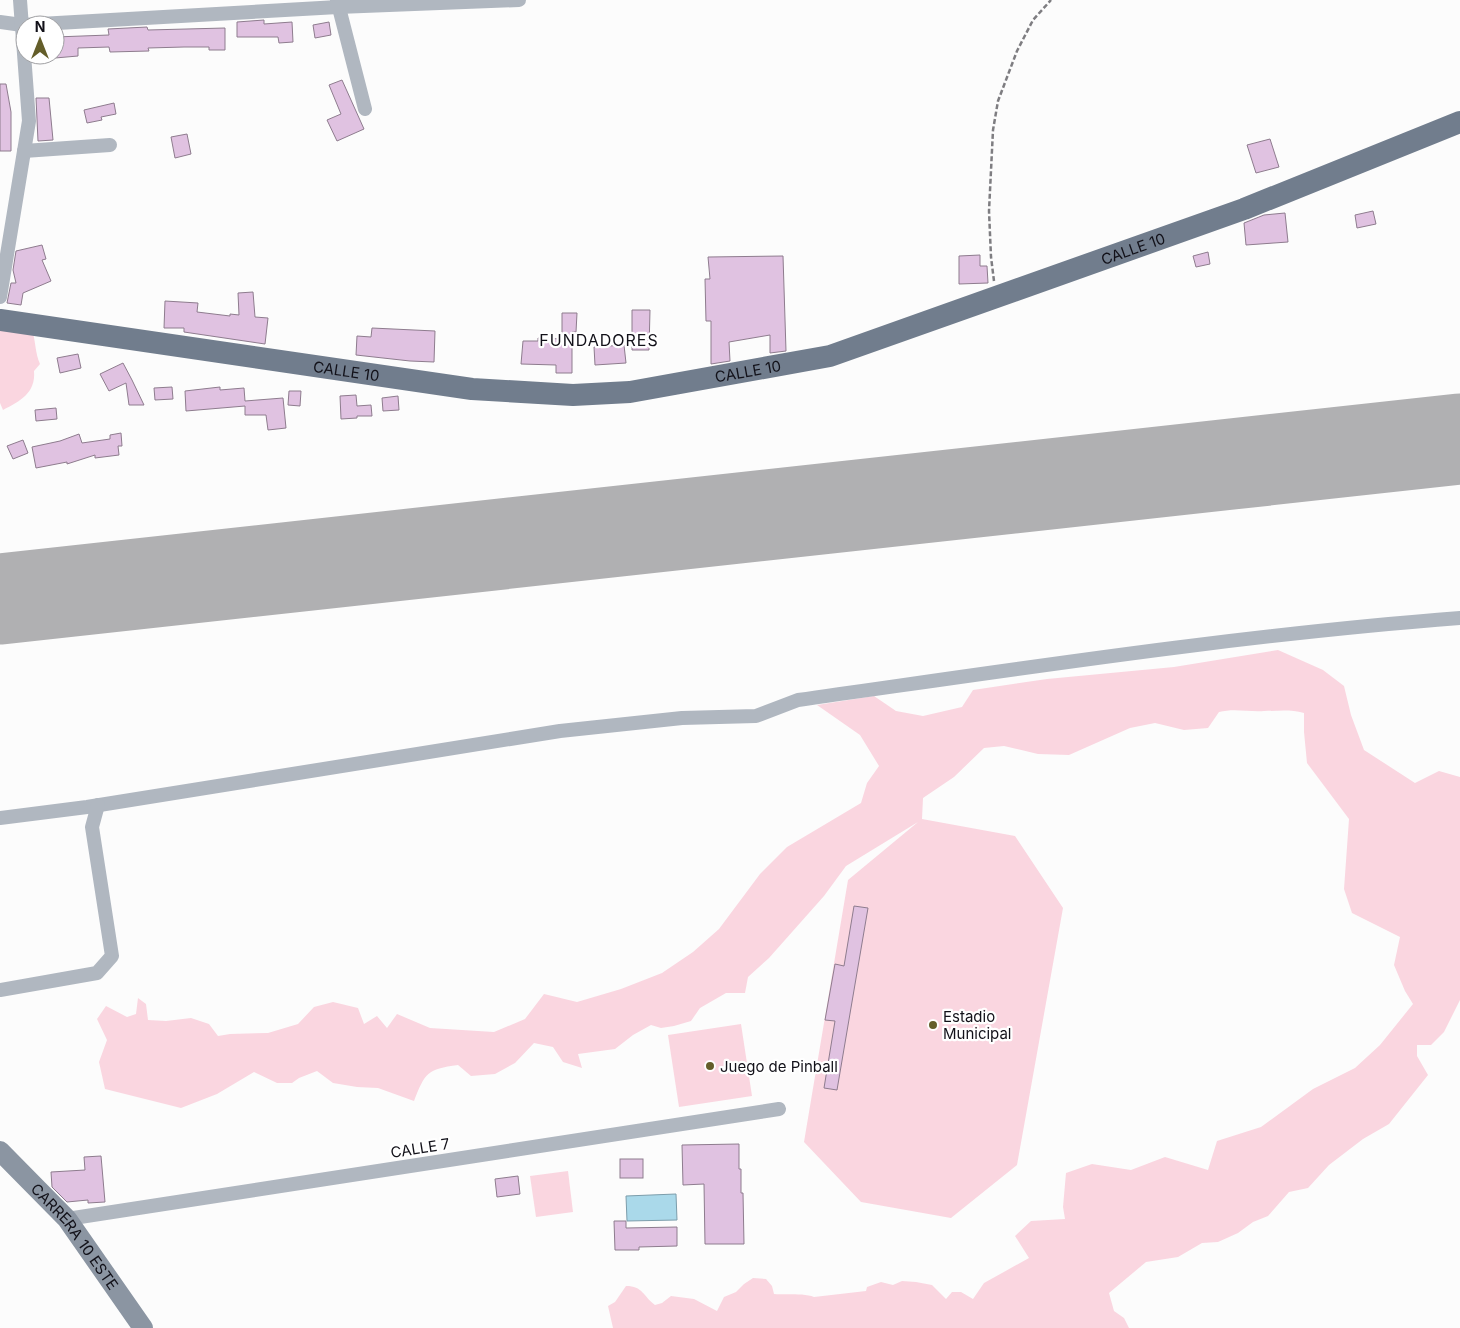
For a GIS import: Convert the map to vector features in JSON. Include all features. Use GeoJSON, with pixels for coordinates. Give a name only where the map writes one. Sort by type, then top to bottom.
{"type":"FeatureCollection","features":[{"type":"Feature","properties":{"kind":"main road","name":"CALLE 10"},"geometry":{"type":"LineString","coordinates":[[0,320],[472,389],[573,395],[630,392],[830,356],[1244,209],[1460,122]]}},
{"type":"Feature","properties":{"kind":"street"},"geometry":{"type":"LineString","coordinates":[[20,0],[21,15]]}},
{"type":"Feature","properties":{"kind":"street"},"geometry":{"type":"LineString","coordinates":[[65,21],[338,3],[519,0]]}},
{"type":"Feature","properties":{"kind":"street"},"geometry":{"type":"LineString","coordinates":[[338,3],[365,109]]}},
{"type":"Feature","properties":{"kind":"street"},"geometry":{"type":"LineString","coordinates":[[0,22],[15,23]]}},
{"type":"Feature","properties":{"kind":"street"},"geometry":{"type":"LineString","coordinates":[[0,297],[28,121],[25,65]]}},
{"type":"Feature","properties":{"kind":"street"},"geometry":{"type":"LineString","coordinates":[[24,151],[110,145]]}},
{"type":"Feature","properties":{"kind":"street"},"geometry":{"type":"LineString","coordinates":[[0,818],[98,805],[560,731],[682,718],[756,716],[798,700],[818,697],[1181,647],[1392,623],[1460,618]]}},
{"type":"Feature","properties":{"kind":"street"},"geometry":{"type":"LineString","coordinates":[[0,990],[97,973],[112,956],[92,827],[98,805]]}},
{"type":"Feature","properties":{"kind":"street","name":"CALLE 7"},"geometry":{"type":"LineString","coordinates":[[67,1219],[779,1109]]}},
{"type":"Feature","properties":{"kind":"street","name":"CARRERA 10 ESTE"},"geometry":{"type":"LineString","coordinates":[[0,1151],[67,1219],[143,1328]]}},
{"type":"Feature","properties":{"kind":"path"},"geometry":{"type":"LineString","coordinates":[[996,297],[991,257],[990,211],[993,130],[998,101],[1017,51],[1033,20],[1051,0]]}},
{"type":"Feature","properties":{"kind":"shaded area"},"geometry":{"type":"Polygon","coordinates":[[[0,330],[32,330],[40,364],[34,371],[34,379],[30,391],[21,400],[3,410],[0,403],[0,330]]]}},
{"type":"Feature","properties":{"kind":"shaded area"},"geometry":{"type":"Polygon","coordinates":[[[1278,650],[1323,670],[1344,686],[1351,715],[1364,750],[1415,783],[1439,771],[1460,777],[1460,1000],[1444,1032],[1431,1045],[1417,1045],[1417,1056],[1428,1075],[1389,1124],[1363,1139],[1329,1165],[1308,1188],[1289,1192],[1268,1216],[1253,1222],[1238,1233],[1218,1242],[1202,1243],[1178,1257],[1146,1262],[1109,1293],[1114,1311],[1124,1318],[1129,1328],[613,1328],[608,1306],[615,1302],[626,1286],[632,1286],[655,1305],[662,1303],[671,1296],[694,1299],[717,1311],[724,1297],[736,1292],[753,1278],[766,1279],[772,1286],[774,1294],[814,1297],[866,1291],[867,1287],[881,1282],[893,1285],[902,1281],[932,1285],[946,1299],[952,1292],[961,1292],[973,1299],[984,1283],[1029,1258],[1015,1236],[1031,1221],[1065,1219],[1063,1207],[1066,1173],[1092,1164],[1131,1170],[1165,1157],[1208,1170],[1217,1141],[1261,1127],[1313,1089],[1355,1068],[1380,1045],[1413,1004],[1394,965],[1400,937],[1352,913],[1344,889],[1349,819],[1307,763],[1304,713],[1289,711],[1225,711],[1219,712],[1208,728],[1184,730],[1155,723],[1130,728],[1069,755],[1038,754],[1004,746],[984,748],[954,777],[923,798],[922,819],[1015,836],[1063,908],[1017,1165],[951,1218],[861,1202],[804,1142],[848,880],[918,822],[846,866],[824,896],[769,958],[748,977],[745,993],[726,993],[700,1008],[691,1021],[661,1028],[651,1025],[633,1035],[615,1049],[578,1054],[582,1068],[563,1062],[553,1047],[534,1043],[515,1063],[495,1074],[471,1076],[458,1065],[433,1071],[428,1074],[421,1084],[414,1101],[378,1088],[333,1083],[317,1071],[292,1083],[277,1083],[254,1072],[217,1094],[181,1108],[105,1089],[99,1062],[107,1040],[97,1019],[106,1006],[127,1017],[136,1014],[138,998],[146,1004],[148,1020],[166,1021],[191,1018],[209,1024],[218,1036],[268,1033],[298,1024],[314,1007],[333,1002],[358,1008],[364,1024],[377,1016],[387,1028],[397,1014],[430,1028],[494,1032],[525,1019],[544,994],[577,1002],[621,989],[662,973],[693,952],[719,929],[760,874],[787,847],[861,803],[867,783],[879,766],[860,735],[817,705],[874,696],[896,711],[923,716],[962,707],[973,690],[1047,679],[1174,667],[1278,650]]]}},
{"type":"Feature","properties":{"kind":"shaded area","name":"Juego de Pinball"},"geometry":{"type":"Polygon","coordinates":[[[741,1024],[752,1096],[679,1107],[668,1035],[741,1024]]]}},
{"type":"Feature","properties":{"kind":"shaded area"},"geometry":{"type":"Polygon","coordinates":[[[568,1171],[573,1212],[536,1217],[530,1176],[568,1171]]]}},
{"type":"Feature","properties":{"kind":"water"},"geometry":{"type":"Polygon","coordinates":[[[676,1194],[677,1220],[627,1221],[626,1196],[676,1194]]]}},
{"type":"Feature","properties":{"kind":"building"},"geometry":{"type":"Polygon","coordinates":[[[264,20],[264,24],[292,22],[293,42],[279,43],[278,37],[237,37],[237,22],[264,20]]]}},
{"type":"Feature","properties":{"kind":"building"},"geometry":{"type":"Polygon","coordinates":[[[329,22],[331,35],[315,38],[313,25],[329,22]]]}},
{"type":"Feature","properties":{"kind":"building"},"geometry":{"type":"Polygon","coordinates":[[[147,27],[148,30],[225,28],[225,50],[209,50],[209,47],[184,47],[148,48],[149,51],[110,52],[109,47],[78,48],[78,56],[65,57],[65,37],[109,35],[108,29],[147,27]]]}},
{"type":"Feature","properties":{"kind":"building"},"geometry":{"type":"Polygon","coordinates":[[[342,80],[364,129],[337,141],[327,120],[341,114],[329,85],[342,80]]]}},
{"type":"Feature","properties":{"kind":"building"},"geometry":{"type":"Polygon","coordinates":[[[0,84],[6,84],[11,112],[11,151],[0,151],[0,84]]]}},
{"type":"Feature","properties":{"kind":"building"},"geometry":{"type":"Polygon","coordinates":[[[36,98],[49,98],[53,140],[38,141],[36,98]]]}},
{"type":"Feature","properties":{"kind":"building"},"geometry":{"type":"Polygon","coordinates":[[[114,103],[116,114],[101,117],[102,120],[87,123],[84,110],[114,103]]]}},
{"type":"Feature","properties":{"kind":"building"},"geometry":{"type":"Polygon","coordinates":[[[187,134],[191,154],[175,158],[171,137],[187,134]]]}},
{"type":"Feature","properties":{"kind":"building"},"geometry":{"type":"Polygon","coordinates":[[[1270,139],[1279,167],[1256,173],[1247,145],[1270,139]]]}},
{"type":"Feature","properties":{"kind":"building"},"geometry":{"type":"Polygon","coordinates":[[[1373,211],[1376,224],[1357,228],[1355,215],[1373,211]]]}},
{"type":"Feature","properties":{"kind":"building"},"geometry":{"type":"Polygon","coordinates":[[[1285,213],[1288,242],[1246,245],[1244,223],[1264,215],[1285,213]]]}},
{"type":"Feature","properties":{"kind":"building"},"geometry":{"type":"Polygon","coordinates":[[[42,245],[46,259],[42,260],[51,281],[23,293],[21,305],[7,303],[11,283],[16,283],[13,270],[16,251],[42,245]]]}},
{"type":"Feature","properties":{"kind":"building"},"geometry":{"type":"Polygon","coordinates":[[[1208,252],[1210,264],[1196,267],[1193,256],[1208,252]]]}},
{"type":"Feature","properties":{"kind":"building"},"geometry":{"type":"Polygon","coordinates":[[[980,255],[980,266],[987,266],[988,283],[959,284],[959,256],[980,255]]]}},
{"type":"Feature","properties":{"kind":"building"},"geometry":{"type":"Polygon","coordinates":[[[783,256],[786,351],[770,353],[770,335],[729,342],[730,361],[711,364],[711,321],[706,321],[705,279],[710,279],[708,257],[783,256]]]}},
{"type":"Feature","properties":{"kind":"building"},"geometry":{"type":"Polygon","coordinates":[[[253,292],[255,317],[268,318],[265,344],[184,332],[184,328],[164,328],[165,301],[198,303],[197,312],[230,316],[230,314],[239,315],[238,293],[253,292]]]}},
{"type":"Feature","properties":{"kind":"building"},"geometry":{"type":"Polygon","coordinates":[[[632,310],[650,310],[649,350],[632,350],[632,310]]]}},
{"type":"Feature","properties":{"kind":"building"},"geometry":{"type":"Polygon","coordinates":[[[562,313],[577,313],[576,332],[572,332],[572,373],[556,373],[556,365],[521,364],[523,341],[538,341],[538,338],[562,339],[562,313]]]}},
{"type":"Feature","properties":{"kind":"building"},"geometry":{"type":"Polygon","coordinates":[[[372,328],[435,331],[434,362],[356,355],[357,336],[371,337],[372,328]]]}},
{"type":"Feature","properties":{"kind":"building"},"geometry":{"type":"Polygon","coordinates":[[[624,345],[626,363],[595,365],[594,347],[624,345]]]}},
{"type":"Feature","properties":{"kind":"building"},"geometry":{"type":"Polygon","coordinates":[[[78,354],[81,368],[60,373],[57,358],[78,354]]]}},
{"type":"Feature","properties":{"kind":"building"},"geometry":{"type":"Polygon","coordinates":[[[123,363],[144,405],[129,405],[126,383],[109,391],[100,374],[123,363]]]}},
{"type":"Feature","properties":{"kind":"building"},"geometry":{"type":"Polygon","coordinates":[[[172,387],[173,399],[155,400],[154,388],[172,387]]]}},
{"type":"Feature","properties":{"kind":"building"},"geometry":{"type":"Polygon","coordinates":[[[220,387],[220,390],[244,388],[245,401],[283,398],[286,428],[268,430],[266,415],[245,415],[245,406],[186,411],[185,391],[220,387]]]}},
{"type":"Feature","properties":{"kind":"building"},"geometry":{"type":"Polygon","coordinates":[[[289,391],[301,391],[300,406],[288,405],[289,391]]]}},
{"type":"Feature","properties":{"kind":"building"},"geometry":{"type":"Polygon","coordinates":[[[356,395],[357,406],[371,405],[372,416],[341,419],[340,396],[356,395]]]}},
{"type":"Feature","properties":{"kind":"building"},"geometry":{"type":"Polygon","coordinates":[[[398,396],[399,410],[383,411],[382,398],[398,396]]]}},
{"type":"Feature","properties":{"kind":"building"},"geometry":{"type":"Polygon","coordinates":[[[56,408],[57,419],[36,421],[35,410],[56,408]]]}},
{"type":"Feature","properties":{"kind":"building"},"geometry":{"type":"Polygon","coordinates":[[[121,433],[122,446],[118,446],[119,455],[95,458],[95,455],[67,464],[67,462],[36,468],[32,447],[60,441],[79,434],[82,443],[110,439],[110,435],[121,433]]]}},
{"type":"Feature","properties":{"kind":"building"},"geometry":{"type":"Polygon","coordinates":[[[23,440],[28,453],[13,459],[7,446],[23,440]]]}},
{"type":"Feature","properties":{"kind":"building"},"geometry":{"type":"Polygon","coordinates":[[[854,906],[868,908],[837,1090],[824,1088],[835,1021],[825,1020],[835,964],[844,966],[854,906]]]}},
{"type":"Feature","properties":{"kind":"building"},"geometry":{"type":"Polygon","coordinates":[[[739,1144],[739,1169],[741,1169],[741,1193],[743,1193],[744,1244],[705,1244],[704,1184],[683,1185],[682,1145],[739,1144]]]}},
{"type":"Feature","properties":{"kind":"building"},"geometry":{"type":"Polygon","coordinates":[[[101,1156],[105,1202],[88,1203],[88,1200],[67,1202],[52,1187],[51,1172],[85,1170],[84,1157],[101,1156]]]}},
{"type":"Feature","properties":{"kind":"building"},"geometry":{"type":"Polygon","coordinates":[[[620,1159],[643,1159],[643,1178],[620,1178],[620,1159]]]}},
{"type":"Feature","properties":{"kind":"building"},"geometry":{"type":"Polygon","coordinates":[[[518,1176],[520,1194],[497,1197],[495,1179],[518,1176]]]}},
{"type":"Feature","properties":{"kind":"building"},"geometry":{"type":"Polygon","coordinates":[[[614,1221],[626,1221],[626,1228],[677,1227],[677,1246],[639,1247],[639,1250],[615,1250],[614,1221]]]}},
{"type":"Feature","properties":{"kind":"runway"},"geometry":{"type":"LineString","coordinates":[[0,599],[1460,439]]}},
{"type":"Feature","properties":{"kind":"place","name":"Estadio Municipal"},"geometry":{"type":"Point","coordinates":[933,1025]}},
{"type":"Feature","properties":{"kind":"place","name":"Juego de Pinball"},"geometry":{"type":"Point","coordinates":[710,1066]}},
{"type":"Feature","properties":{"kind":"district","name":"FUNDADORES"},"geometry":{"type":"Point","coordinates":[599,340]}}]}
